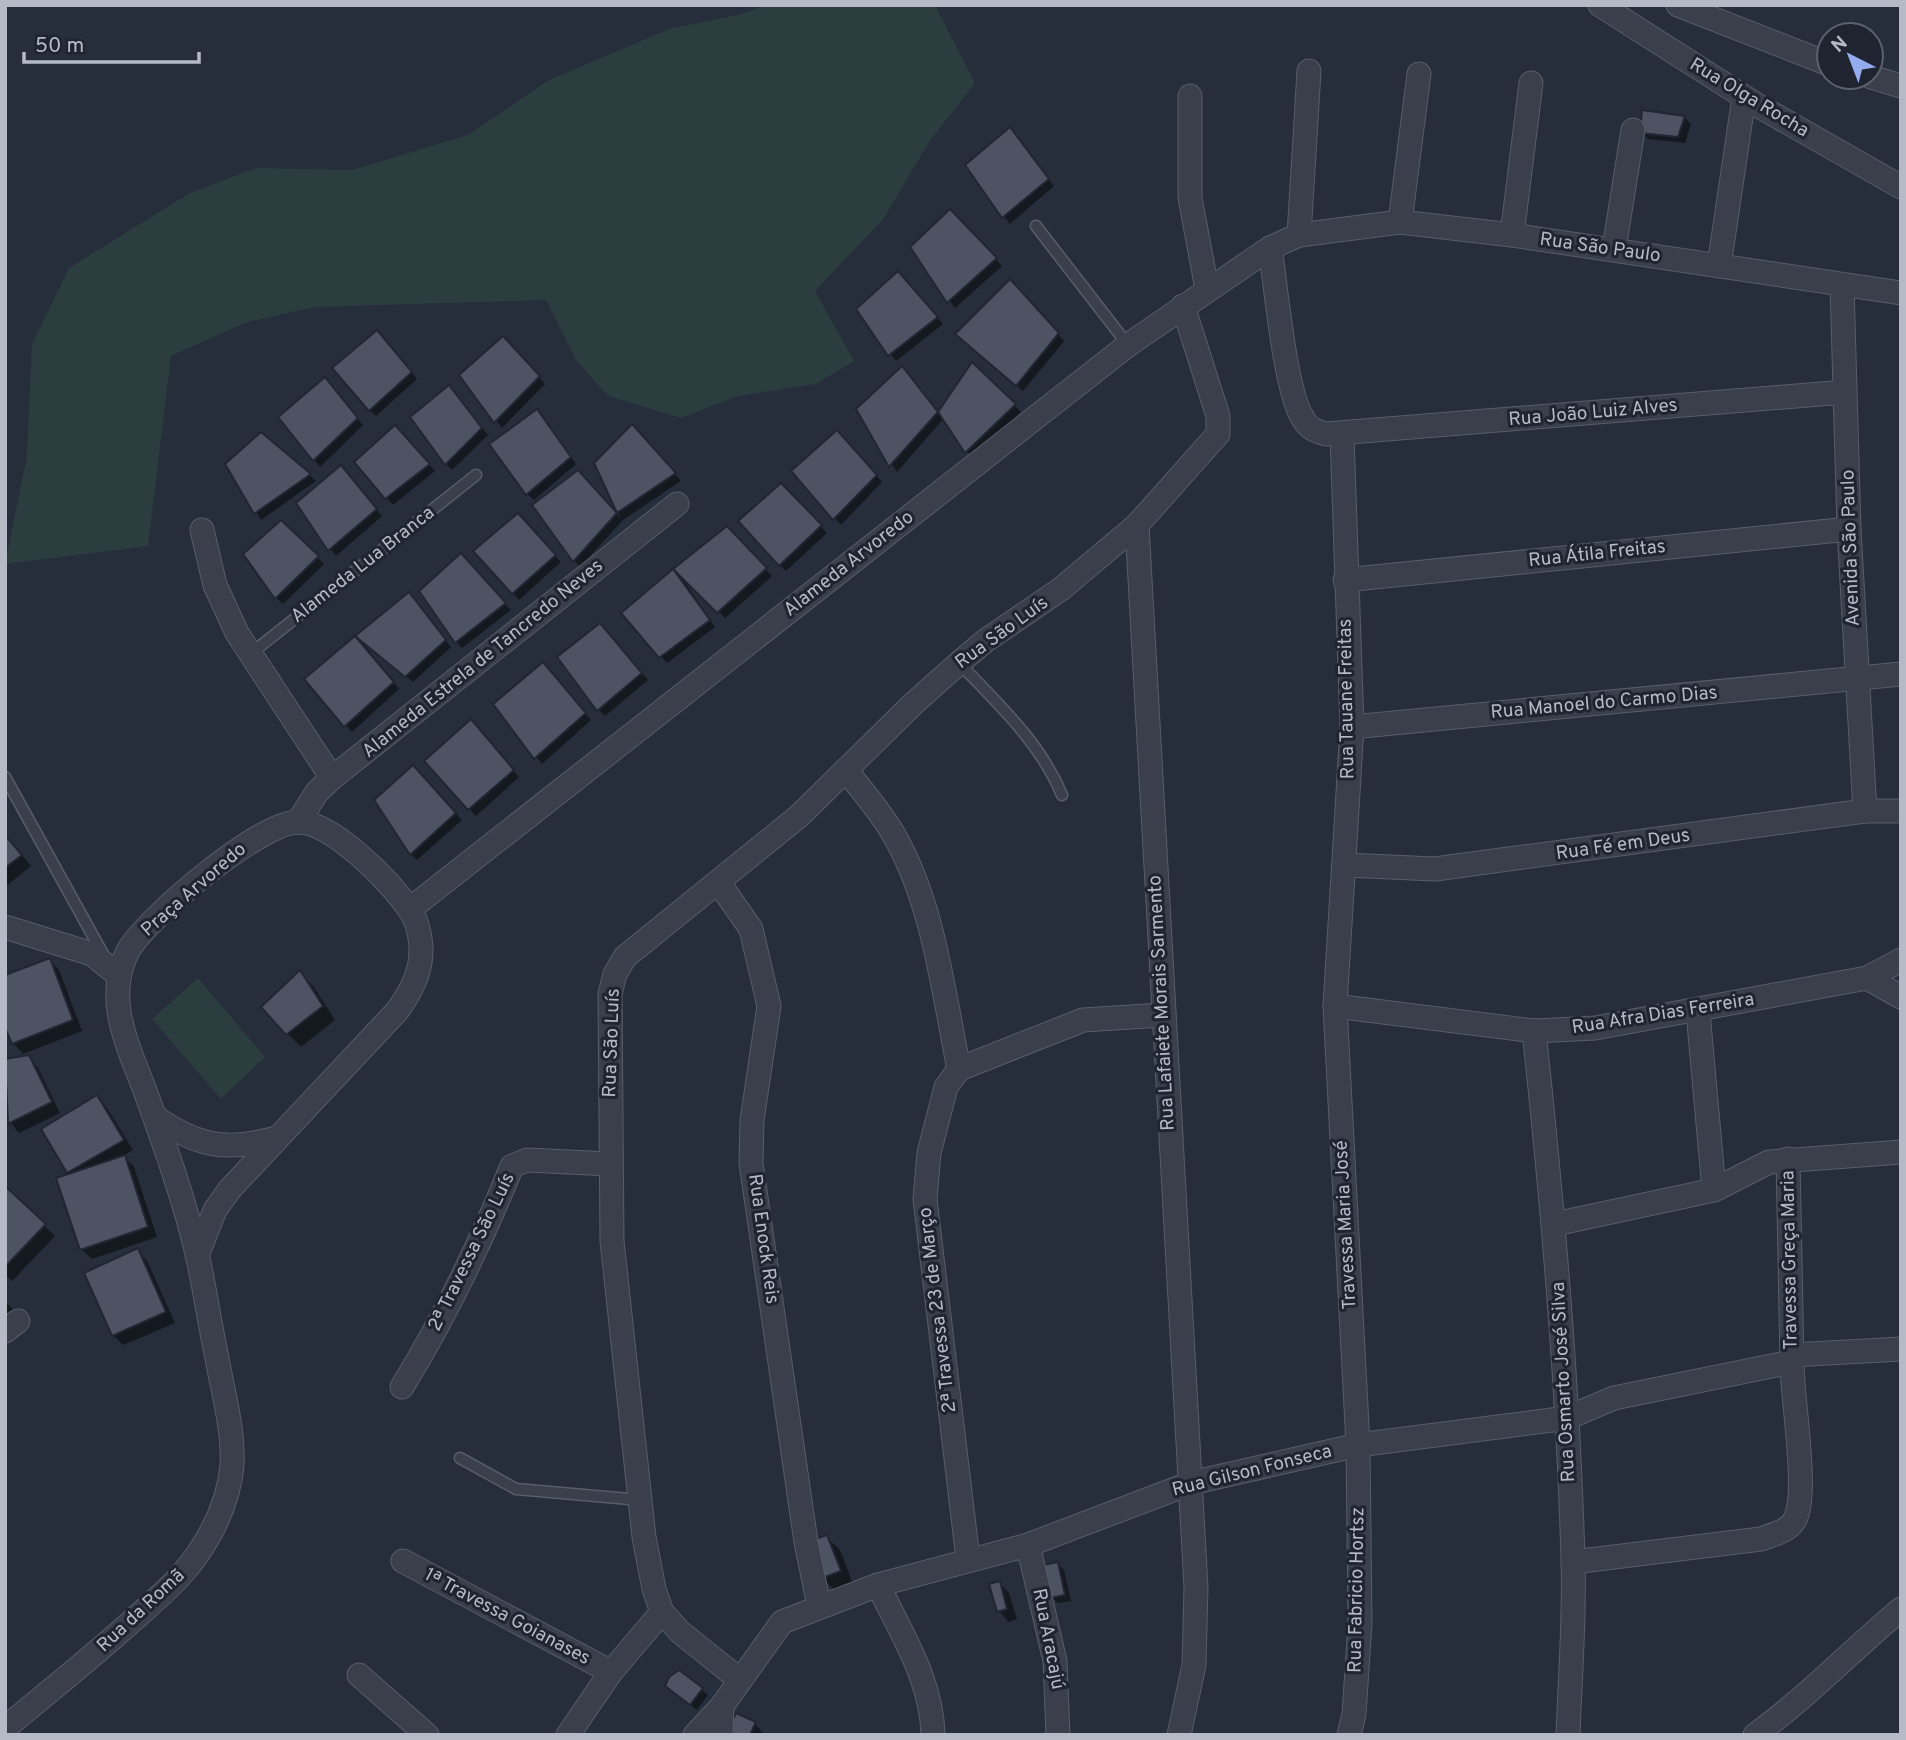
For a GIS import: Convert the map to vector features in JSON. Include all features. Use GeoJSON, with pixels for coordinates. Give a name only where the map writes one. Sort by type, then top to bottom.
{"type":"FeatureCollection","features":[{"type":"Feature","properties":{"kind":"street","name":"Rua Olga Rocha"},"geometry":{"type":"LineString","coordinates":[[1600,5],[1744,97],[1901,187]]}},
{"type":"Feature","properties":{"kind":"street"},"geometry":{"type":"LineString","coordinates":[[1678,5],[1815,59]]}},
{"type":"Feature","properties":{"kind":"street"},"geometry":{"type":"LineString","coordinates":[[1299,235],[1309,71]]}},
{"type":"Feature","properties":{"kind":"street"},"geometry":{"type":"LineString","coordinates":[[1400,222],[1419,74]]}},
{"type":"Feature","properties":{"kind":"street"},"geometry":{"type":"LineString","coordinates":[[1512,235],[1531,83]]}},
{"type":"Feature","properties":{"kind":"street"},"geometry":{"type":"LineString","coordinates":[[1190,96],[1190,198],[1207,289]]}},
{"type":"Feature","properties":{"kind":"street"},"geometry":{"type":"LineString","coordinates":[[1719,266],[1744,97]]}},
{"type":"Feature","properties":{"kind":"street"},"geometry":{"type":"LineString","coordinates":[[1614,249],[1633,130]]}},
{"type":"Feature","properties":{"kind":"street","name":"Rua São Paulo"},"geometry":{"type":"LineString","coordinates":[[1299,235],[1342,227],[1400,222],[1614,249],[1901,293]]}},
{"type":"Feature","properties":{"kind":"street","name":"Alameda Arvoredo"},"geometry":{"type":"LineString","coordinates":[[410,909],[1128,345],[1270,248],[1299,235]]}},
{"type":"Feature","properties":{"kind":"street"},"geometry":{"type":"LineString","coordinates":[[1270,248],[1292,392],[1298,411],[1314,431],[1342,435]]}},
{"type":"Feature","properties":{"kind":"street","name":"Avenida São Paulo"},"geometry":{"type":"LineString","coordinates":[[1842,285],[1849,529],[1865,811]]}},
{"type":"Feature","properties":{"kind":"street"},"geometry":{"type":"LineString","coordinates":[[1138,525],[1218,435],[1218,416],[1183,306]]}},
{"type":"Feature","properties":{"kind":"street","name":"Rua João Luiz Alves"},"geometry":{"type":"LineString","coordinates":[[1342,435],[1845,392]]}},
{"type":"Feature","properties":{"kind":"street","name":"Rua Tauane Freitas"},"geometry":{"type":"LineString","coordinates":[[1335,1006],[1352,726],[1342,435]]}},
{"type":"Feature","properties":{"kind":"street","name":"Alameda Estrela de Tancredo Neves"},"geometry":{"type":"LineString","coordinates":[[298,822],[317,792],[332,778],[677,503]]}},
{"type":"Feature","properties":{"kind":"street","name":"Rua São Luís"},"geometry":{"type":"LineString","coordinates":[[740,1680],[680,1632],[662,1612],[654,1588],[644,1537],[612,1241],[610,994],[615,974],[625,957],[644,940],[719,883],[799,816],[914,703],[959,663],[985,641],[1061,589],[1138,525]]}},
{"type":"Feature","properties":{"kind":"street","name":"Rua Lafaiete Morais Sarmento"},"geometry":{"type":"LineString","coordinates":[[1138,525],[1162,1015],[1196,1587],[1194,1665],[1179,1735]]}},
{"type":"Feature","properties":{"kind":"street","name":"Rua Átila Freitas"},"geometry":{"type":"LineString","coordinates":[[1345,580],[1849,529]]}},
{"type":"Feature","properties":{"kind":"street"},"geometry":{"type":"LineString","coordinates":[[202,530],[215,585],[249,655],[332,778]]}},
{"type":"Feature","properties":{"kind":"street"},"geometry":{"type":"LineString","coordinates":[[1857,679],[1901,674]]}},
{"type":"Feature","properties":{"kind":"street","name":"Rua Manoel do Carmo Dias"},"geometry":{"type":"LineString","coordinates":[[1352,726],[1857,679]]}},
{"type":"Feature","properties":{"kind":"street"},"geometry":{"type":"LineString","coordinates":[[846,771],[883,817],[906,858],[925,907],[959,1069],[1083,1020],[1162,1015]]}},
{"type":"Feature","properties":{"kind":"street","name":"Rua Fé em Deus"},"geometry":{"type":"LineString","coordinates":[[1345,865],[1435,869],[1865,811],[1901,811]]}},
{"type":"Feature","properties":{"kind":"street"},"geometry":{"type":"LineString","coordinates":[[197,1256],[215,1210],[249,1166],[391,1018],[413,988],[421,949],[410,909],[352,848],[333,833],[298,822]]}},
{"type":"Feature","properties":{"kind":"street","name":"Praça Arvoredo"},"geometry":{"type":"LineString","coordinates":[[197,1256],[155,1117],[123,1027],[116,1000],[113,969],[152,922],[233,853],[257,836],[280,825],[298,822]]}},
{"type":"Feature","properties":{"kind":"street","name":"Rua Enock Reis"},"geometry":{"type":"LineString","coordinates":[[719,883],[751,929],[769,1006],[752,1121],[751,1163],[806,1542],[819,1606]]}},
{"type":"Feature","properties":{"kind":"street"},"geometry":{"type":"LineString","coordinates":[[5,926],[92,954],[113,969]]}},
{"type":"Feature","properties":{"kind":"street","name":"Rua Afra Dias Ferreira"},"geometry":{"type":"LineString","coordinates":[[1335,1006],[1534,1031],[1595,1028],[1698,1012],[1867,978],[1901,960]]}},
{"type":"Feature","properties":{"kind":"street"},"geometry":{"type":"LineString","coordinates":[[1867,978],[1901,997]]}},
{"type":"Feature","properties":{"kind":"street","name":"Travessa Maria José"},"geometry":{"type":"LineString","coordinates":[[1335,1006],[1357,1445]]}},
{"type":"Feature","properties":{"kind":"street"},"geometry":{"type":"LineString","coordinates":[[1698,1012],[1714,1190]]}},
{"type":"Feature","properties":{"kind":"street","name":"Rua Osmarto José Silva"},"geometry":{"type":"LineString","coordinates":[[1534,1031],[1555,1224],[1567,1418],[1573,1562],[1568,1735]]}},
{"type":"Feature","properties":{"kind":"street","name":"2ª Travessa 23 de Março"},"geometry":{"type":"LineString","coordinates":[[959,1069],[946,1087],[929,1153],[925,1199],[968,1559]]}},
{"type":"Feature","properties":{"kind":"street"},"geometry":{"type":"LineString","coordinates":[[155,1117],[177,1132],[200,1142],[228,1147],[277,1138]]}},
{"type":"Feature","properties":{"kind":"street"},"geometry":{"type":"LineString","coordinates":[[1555,1224],[1714,1190],[1759,1166],[1788,1159],[1901,1152]]}},
{"type":"Feature","properties":{"kind":"street","name":"Travessa Greça Maria"},"geometry":{"type":"LineString","coordinates":[[1573,1562],[1761,1539],[1787,1529],[1796,1520],[1800,1505],[1792,1358],[1788,1159]]}},
{"type":"Feature","properties":{"kind":"street","name":"2ª Travessa São Luís"},"geometry":{"type":"LineString","coordinates":[[402,1387],[425,1350],[473,1255],[512,1166],[527,1160],[610,1164]]}},
{"type":"Feature","properties":{"kind":"street","name":"Rua da Romã"},"geometry":{"type":"LineString","coordinates":[[5,1728],[177,1581],[214,1526],[226,1496],[232,1467],[231,1436],[197,1256]]}},
{"type":"Feature","properties":{"kind":"street","name":"Rua Gilson Fonseca"},"geometry":{"type":"LineString","coordinates":[[695,1735],[722,1706],[782,1622],[878,1585],[1028,1545],[1191,1483],[1357,1445],[1567,1418],[1614,1398],[1636,1392],[1792,1358],[1901,1349]]}},
{"type":"Feature","properties":{"kind":"street","name":"Rua Fabricio Hortsz"},"geometry":{"type":"LineString","coordinates":[[1349,1735],[1354,1714],[1360,1624],[1357,1445]]}},
{"type":"Feature","properties":{"kind":"street","name":"Rua Aracajú"},"geometry":{"type":"LineString","coordinates":[[1028,1545],[1055,1661],[1058,1735]]}},
{"type":"Feature","properties":{"kind":"street","name":"1ª Travessa Goianases"},"geometry":{"type":"LineString","coordinates":[[403,1561],[611,1672]]}},
{"type":"Feature","properties":{"kind":"street"},"geometry":{"type":"LineString","coordinates":[[878,1585],[922,1676],[932,1711],[933,1735]]}},
{"type":"Feature","properties":{"kind":"street"},"geometry":{"type":"LineString","coordinates":[[1755,1735],[1783,1714],[1838,1662],[1901,1609]]}},
{"type":"Feature","properties":{"kind":"street"},"geometry":{"type":"LineString","coordinates":[[568,1735],[611,1672],[662,1612]]}},
{"type":"Feature","properties":{"kind":"street"},"geometry":{"type":"LineString","coordinates":[[359,1675],[427,1735]]}},
{"type":"Feature","properties":{"kind":"street"},"geometry":{"type":"LineString","coordinates":[[721,1735],[722,1706]]}},
{"type":"Feature","properties":{"kind":"lane"},"geometry":{"type":"LineString","coordinates":[[1036,226],[1128,345]]}},
{"type":"Feature","properties":{"kind":"lane","name":"Alameda Lua Branca"},"geometry":{"type":"LineString","coordinates":[[249,655],[476,475]]}},
{"type":"Feature","properties":{"kind":"lane"},"geometry":{"type":"LineString","coordinates":[[959,663],[1031,740],[1047,761],[1062,795]]}},
{"type":"Feature","properties":{"kind":"lane"},"geometry":{"type":"LineString","coordinates":[[5,777],[113,969]]}},
{"type":"Feature","properties":{"kind":"lane"},"geometry":{"type":"LineString","coordinates":[[460,1458],[516,1489],[641,1500]]}},
{"type":"Feature","properties":{"kind":"shaded area"},"geometry":{"type":"Polygon","coordinates":[[[766,5],[935,5],[975,83],[929,142],[884,218],[815,291],[854,361],[816,384],[738,396],[681,418],[608,396],[576,360],[546,300],[316,307],[247,322],[171,356],[148,546],[5,564],[27,456],[32,344],[69,268],[190,193],[256,168],[352,170],[468,135],[549,80],[672,28],[738,15],[766,5]]]}},
{"type":"Feature","properties":{"kind":"shaded area"},"geometry":{"type":"Polygon","coordinates":[[[198,978],[265,1057],[221,1099],[152,1019],[198,978]]]}},
{"type":"Feature","properties":{"kind":"building"},"geometry":{"type":"Polygon","coordinates":[[[1642,110],[1685,116],[1678,137],[1640,133],[1642,110]]]}},
{"type":"Feature","properties":{"kind":"building"},"geometry":{"type":"Polygon","coordinates":[[[1010,127],[1049,179],[1002,218],[965,165],[1010,127]]]}},
{"type":"Feature","properties":{"kind":"building"},"geometry":{"type":"Polygon","coordinates":[[[950,209],[997,258],[947,303],[910,247],[950,209]]]}},
{"type":"Feature","properties":{"kind":"building"},"geometry":{"type":"Polygon","coordinates":[[[898,271],[938,317],[888,356],[856,309],[898,271]]]}},
{"type":"Feature","properties":{"kind":"building"},"geometry":{"type":"Polygon","coordinates":[[[1010,279],[1059,333],[1016,386],[955,334],[1010,279]]]}},
{"type":"Feature","properties":{"kind":"building"},"geometry":{"type":"Polygon","coordinates":[[[377,330],[412,372],[369,411],[332,368],[377,330]]]}},
{"type":"Feature","properties":{"kind":"building"},"geometry":{"type":"Polygon","coordinates":[[[503,336],[540,376],[494,423],[459,375],[503,336]]]}},
{"type":"Feature","properties":{"kind":"building"},"geometry":{"type":"Polygon","coordinates":[[[972,362],[1016,404],[965,453],[938,412],[972,362]]]}},
{"type":"Feature","properties":{"kind":"building"},"geometry":{"type":"Polygon","coordinates":[[[902,366],[938,412],[889,467],[856,409],[902,366]]]}},
{"type":"Feature","properties":{"kind":"building"},"geometry":{"type":"Polygon","coordinates":[[[325,377],[358,418],[313,461],[278,417],[325,377]]]}},
{"type":"Feature","properties":{"kind":"building"},"geometry":{"type":"Polygon","coordinates":[[[449,385],[482,428],[445,465],[410,417],[449,385]]]}},
{"type":"Feature","properties":{"kind":"building"},"geometry":{"type":"Polygon","coordinates":[[[537,409],[571,457],[526,495],[489,444],[537,409]]]}},
{"type":"Feature","properties":{"kind":"building"},"geometry":{"type":"Polygon","coordinates":[[[632,424],[676,473],[617,513],[594,463],[632,424]]]}},
{"type":"Feature","properties":{"kind":"building"},"geometry":{"type":"Polygon","coordinates":[[[395,425],[430,464],[385,499],[354,462],[395,425]]]}},
{"type":"Feature","properties":{"kind":"building"},"geometry":{"type":"Polygon","coordinates":[[[837,430],[877,475],[833,520],[791,471],[837,430]]]}},
{"type":"Feature","properties":{"kind":"building"},"geometry":{"type":"Polygon","coordinates":[[[261,432],[311,474],[254,514],[225,464],[261,432]]]}},
{"type":"Feature","properties":{"kind":"building"},"geometry":{"type":"Polygon","coordinates":[[[341,465],[377,509],[328,551],[296,503],[341,465]]]}},
{"type":"Feature","properties":{"kind":"building"},"geometry":{"type":"Polygon","coordinates":[[[578,470],[617,513],[573,562],[532,505],[578,470]]]}},
{"type":"Feature","properties":{"kind":"building"},"geometry":{"type":"Polygon","coordinates":[[[781,483],[822,525],[779,566],[738,521],[781,483]]]}},
{"type":"Feature","properties":{"kind":"building"},"geometry":{"type":"Polygon","coordinates":[[[518,513],[556,555],[512,594],[473,551],[518,513]]]}},
{"type":"Feature","properties":{"kind":"building"},"geometry":{"type":"Polygon","coordinates":[[[281,520],[319,556],[275,599],[243,554],[281,520]]]}},
{"type":"Feature","properties":{"kind":"building"},"geometry":{"type":"Polygon","coordinates":[[[727,526],[767,568],[717,613],[673,569],[727,526]]]}},
{"type":"Feature","properties":{"kind":"building"},"geometry":{"type":"Polygon","coordinates":[[[461,553],[506,603],[455,643],[419,591],[461,553]]]}},
{"type":"Feature","properties":{"kind":"building"},"geometry":{"type":"Polygon","coordinates":[[[673,569],[710,620],[659,658],[621,613],[673,569]]]}},
{"type":"Feature","properties":{"kind":"building"},"geometry":{"type":"Polygon","coordinates":[[[409,592],[446,640],[405,677],[355,636],[409,592]]]}},
{"type":"Feature","properties":{"kind":"building"},"geometry":{"type":"Polygon","coordinates":[[[600,623],[642,673],[597,711],[557,657],[600,623]]]}},
{"type":"Feature","properties":{"kind":"building"},"geometry":{"type":"Polygon","coordinates":[[[355,636],[394,682],[344,727],[304,679],[355,636]]]}},
{"type":"Feature","properties":{"kind":"building"},"geometry":{"type":"Polygon","coordinates":[[[543,662],[586,713],[534,759],[493,704],[543,662]]]}},
{"type":"Feature","properties":{"kind":"building"},"geometry":{"type":"Polygon","coordinates":[[[471,719],[514,770],[468,810],[424,761],[471,719]]]}},
{"type":"Feature","properties":{"kind":"building"},"geometry":{"type":"Polygon","coordinates":[[[413,765],[456,813],[410,855],[374,800],[413,765]]]}},
{"type":"Feature","properties":{"kind":"building"},"geometry":{"type":"Polygon","coordinates":[[[5,835],[22,855],[5,868],[5,835]]]}},
{"type":"Feature","properties":{"kind":"building"},"geometry":{"type":"Polygon","coordinates":[[[50,958],[73,1020],[12,1044],[5,1028],[5,975],[50,958]]]}},
{"type":"Feature","properties":{"kind":"building"},"geometry":{"type":"Polygon","coordinates":[[[300,970],[323,1006],[286,1035],[261,1007],[300,970]]]}},
{"type":"Feature","properties":{"kind":"building"},"geometry":{"type":"Polygon","coordinates":[[[29,1055],[52,1102],[8,1124],[5,1059],[29,1055]]]}},
{"type":"Feature","properties":{"kind":"building"},"geometry":{"type":"Polygon","coordinates":[[[97,1095],[124,1140],[67,1173],[41,1129],[97,1095]]]}},
{"type":"Feature","properties":{"kind":"building"},"geometry":{"type":"Polygon","coordinates":[[[125,1155],[148,1227],[80,1250],[56,1178],[125,1155]]]}},
{"type":"Feature","properties":{"kind":"building"},"geometry":{"type":"Polygon","coordinates":[[[5,1186],[46,1224],[5,1267],[5,1186]]]}},
{"type":"Feature","properties":{"kind":"building"},"geometry":{"type":"Polygon","coordinates":[[[138,1248],[166,1312],[112,1336],[84,1273],[138,1248]]]}},
{"type":"Feature","properties":{"kind":"building"},"geometry":{"type":"Polygon","coordinates":[[[827,1535],[841,1571],[820,1579],[806,1542],[827,1535]]]}},
{"type":"Feature","properties":{"kind":"building"},"geometry":{"type":"Polygon","coordinates":[[[1058,1562],[1065,1595],[1050,1598],[1043,1565],[1058,1562]]]}},
{"type":"Feature","properties":{"kind":"building"},"geometry":{"type":"Polygon","coordinates":[[[1000,1581],[1007,1609],[997,1612],[989,1584],[1000,1581]]]}},
{"type":"Feature","properties":{"kind":"building"},"geometry":{"type":"Polygon","coordinates":[[[679,1670],[703,1688],[690,1705],[665,1686],[669,1677],[679,1670]]]}},
{"type":"Feature","properties":{"kind":"building"},"geometry":{"type":"Polygon","coordinates":[[[736,1713],[756,1722],[750,1735],[726,1735],[736,1713]]]}}]}
